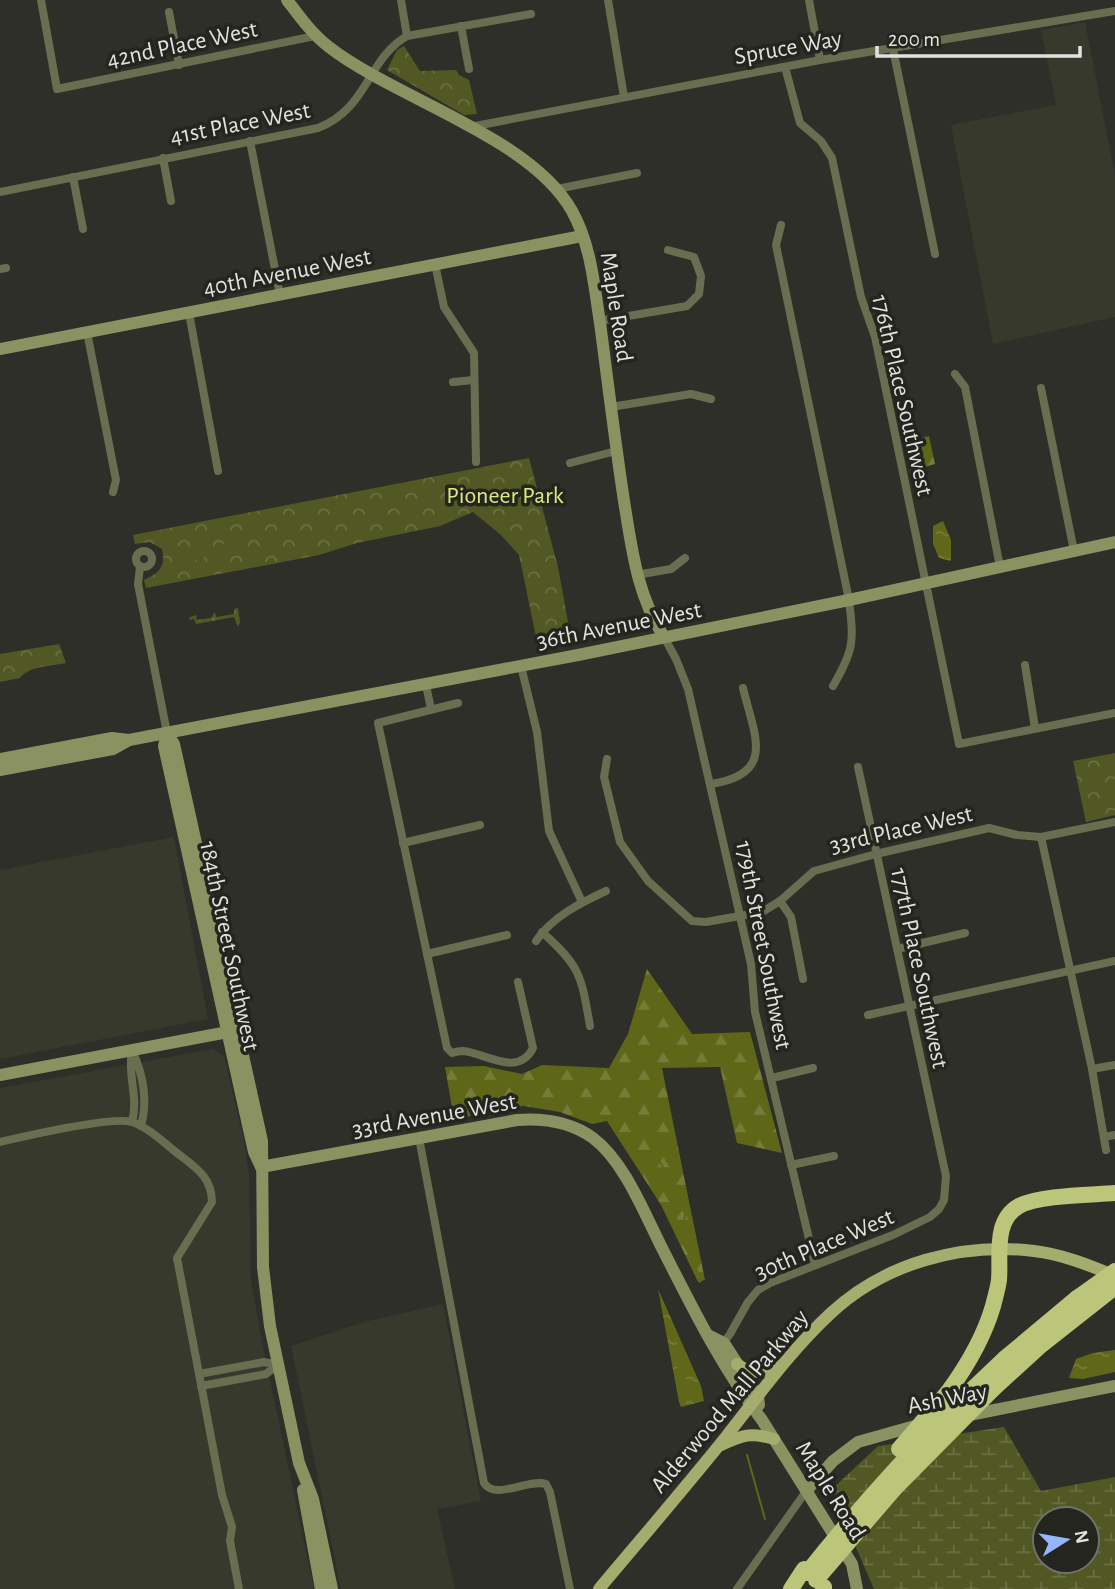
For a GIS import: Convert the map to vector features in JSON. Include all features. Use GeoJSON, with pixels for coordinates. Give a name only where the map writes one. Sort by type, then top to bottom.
{"type":"FeatureCollection","features":[{"type":"Feature","properties":{"kind":"highway"},"geometry":{"type":"LineString","coordinates":[[814,1581],[855,1498],[948,1392],[975,1350],[990,1315],[999,1279],[1002,1226],[1009,1214],[1020,1205],[1049,1199],[1115,1193]]}},
{"type":"Feature","properties":{"kind":"highway"},"geometry":{"type":"LineString","coordinates":[[792,1589],[814,1581],[896,1487],[992,1390],[1115,1273]]}},
{"type":"Feature","properties":{"kind":"highway"},"geometry":{"type":"LineString","coordinates":[[814,1581],[842,1529],[904,1458],[964,1398],[1004,1359],[1084,1302],[1115,1287]]}},
{"type":"Feature","properties":{"kind":"main road","name":"Alderwood Mall Parkway"},"geometry":{"type":"LineString","coordinates":[[599,1589],[718,1447],[782,1365],[832,1312],[873,1283],[892,1272],[933,1257],[999,1248],[1035,1251],[1115,1273]]}},
{"type":"Feature","properties":{"kind":"main road"},"geometry":{"type":"LineString","coordinates":[[737,1364],[748,1372],[756,1373],[782,1365]]}},
{"type":"Feature","properties":{"kind":"main road"},"geometry":{"type":"LineString","coordinates":[[718,1447],[746,1434],[760,1434],[774,1439]]}},
{"type":"Feature","properties":{"kind":"street","name":"42nd Place West"},"geometry":{"type":"LineString","coordinates":[[41,0],[57,89],[315,36]]}},
{"type":"Feature","properties":{"kind":"street","name":"Maple Road"},"geometry":{"type":"LineString","coordinates":[[287,0],[315,36],[338,54],[470,127],[523,160],[557,188],[572,212],[593,271],[616,451],[636,575],[645,604],[664,637]]}},
{"type":"Feature","properties":{"kind":"street"},"geometry":{"type":"LineString","coordinates":[[401,0],[407,36],[531,14]]}},
{"type":"Feature","properties":{"kind":"street"},"geometry":{"type":"LineString","coordinates":[[608,0],[624,97]]}},
{"type":"Feature","properties":{"kind":"street"},"geometry":{"type":"LineString","coordinates":[[809,0],[820,60]]}},
{"type":"Feature","properties":{"kind":"street","name":"Spruce Way"},"geometry":{"type":"LineString","coordinates":[[470,127],[820,60],[1115,11]]}},
{"type":"Feature","properties":{"kind":"street"},"geometry":{"type":"LineString","coordinates":[[169,12],[179,65]]}},
{"type":"Feature","properties":{"kind":"street"},"geometry":{"type":"LineString","coordinates":[[461,26],[469,69]]}},
{"type":"Feature","properties":{"kind":"street","name":"41st Place West"},"geometry":{"type":"LineString","coordinates":[[0,192],[329,124],[349,109],[391,47],[407,36]]}},
{"type":"Feature","properties":{"kind":"street"},"geometry":{"type":"LineString","coordinates":[[892,49],[935,254]]}},
{"type":"Feature","properties":{"kind":"street","name":"176th Place Southwest"},"geometry":{"type":"LineString","coordinates":[[785,67],[800,123],[821,141],[832,158],[861,297],[875,337],[959,744],[1035,728]]}},
{"type":"Feature","properties":{"kind":"street"},"geometry":{"type":"LineString","coordinates":[[250,141],[280,295]]}},
{"type":"Feature","properties":{"kind":"street"},"geometry":{"type":"LineString","coordinates":[[163,158],[171,201]]}},
{"type":"Feature","properties":{"kind":"street"},"geometry":{"type":"LineString","coordinates":[[557,188],[637,173]]}},
{"type":"Feature","properties":{"kind":"street"},"geometry":{"type":"LineString","coordinates":[[73,177],[83,229]]}},
{"type":"Feature","properties":{"kind":"street"},"geometry":{"type":"LineString","coordinates":[[781,225],[776,245],[849,600],[853,633],[852,649],[833,686]]}},
{"type":"Feature","properties":{"kind":"street","name":"40th Avenue West"},"geometry":{"type":"LineString","coordinates":[[0,349],[582,236]]}},
{"type":"Feature","properties":{"kind":"street"},"geometry":{"type":"LineString","coordinates":[[599,321],[687,306],[699,295],[701,276],[694,257],[668,250]]}},
{"type":"Feature","properties":{"kind":"street"},"geometry":{"type":"LineString","coordinates":[[435,264],[444,307],[474,353],[476,462]]}},
{"type":"Feature","properties":{"kind":"street"},"geometry":{"type":"LineString","coordinates":[[190,313],[218,471]]}},
{"type":"Feature","properties":{"kind":"street"},"geometry":{"type":"LineString","coordinates":[[87,332],[116,480],[113,492]]}},
{"type":"Feature","properties":{"kind":"street"},"geometry":{"type":"LineString","coordinates":[[956,373],[965,387],[1000,567]]}},
{"type":"Feature","properties":{"kind":"street"},"geometry":{"type":"LineString","coordinates":[[453,382],[474,380]]}},
{"type":"Feature","properties":{"kind":"street"},"geometry":{"type":"LineString","coordinates":[[1041,388],[1074,551]]}},
{"type":"Feature","properties":{"kind":"street"},"geometry":{"type":"LineString","coordinates":[[611,407],[691,394],[711,399]]}},
{"type":"Feature","properties":{"kind":"street"},"geometry":{"type":"LineString","coordinates":[[570,463],[616,451]]}},
{"type":"Feature","properties":{"kind":"street","name":"36th Avenue West"},"geometry":{"type":"LineString","coordinates":[[0,759],[112,738],[130,740],[521,666],[849,600],[1115,542]]}},
{"type":"Feature","properties":{"kind":"street"},"geometry":{"type":"LineString","coordinates":[[636,575],[671,569],[685,558]]}},
{"type":"Feature","properties":{"kind":"street","name":"184th Street Southwest"},"geometry":{"type":"LineString","coordinates":[[140,567],[138,584],[167,733],[174,744],[201,865],[232,1032]]}},
{"type":"Feature","properties":{"kind":"street","name":"179th Street Southwest"},"geometry":{"type":"LineString","coordinates":[[664,637],[688,689],[711,784],[751,964],[755,1012],[815,1264]]}},
{"type":"Feature","properties":{"kind":"street"},"geometry":{"type":"LineString","coordinates":[[1025,665],[1035,728],[1115,713]]}},
{"type":"Feature","properties":{"kind":"street"},"geometry":{"type":"LineString","coordinates":[[521,666],[537,732],[549,831],[582,902]]}},
{"type":"Feature","properties":{"kind":"street"},"geometry":{"type":"LineString","coordinates":[[426,684],[431,709]]}},
{"type":"Feature","properties":{"kind":"street"},"geometry":{"type":"LineString","coordinates":[[711,784],[738,778],[747,773],[755,756],[756,745],[743,688]]}},
{"type":"Feature","properties":{"kind":"street"},"geometry":{"type":"LineString","coordinates":[[458,704],[378,723],[447,1048],[452,1053],[464,1051],[510,1063],[529,1055],[533,1048],[518,982]]}},
{"type":"Feature","properties":{"kind":"street","name":"184th Street Southwest"},"geometry":{"type":"LineString","coordinates":[[167,733],[164,746],[205,933],[264,1150],[261,1167],[263,1268],[270,1326],[299,1463],[310,1539],[321,1589]]}},
{"type":"Feature","properties":{"kind":"street","name":"36th Avenue West"},"geometry":{"type":"LineString","coordinates":[[0,770],[113,749],[130,740]]}},
{"type":"Feature","properties":{"kind":"street","name":"33rd Place West"},"geometry":{"type":"LineString","coordinates":[[607,759],[604,777],[620,842],[648,881],[692,921],[706,922],[762,912],[780,901],[814,871],[876,854],[989,828],[1017,835],[1041,837],[1115,822]]}},
{"type":"Feature","properties":{"kind":"street","name":"177th Place Southwest"},"geometry":{"type":"LineString","coordinates":[[858,767],[946,1176]]}},
{"type":"Feature","properties":{"kind":"street"},"geometry":{"type":"LineString","coordinates":[[181,824],[190,839],[195,859],[201,865],[197,873],[208,925],[205,933]]}},
{"type":"Feature","properties":{"kind":"street"},"geometry":{"type":"LineString","coordinates":[[403,843],[481,825]]}},
{"type":"Feature","properties":{"kind":"street"},"geometry":{"type":"LineString","coordinates":[[1041,837],[1092,1069],[1106,1150]]}},
{"type":"Feature","properties":{"kind":"street"},"geometry":{"type":"LineString","coordinates":[[536,941],[542,932],[582,902],[606,891]]}},
{"type":"Feature","properties":{"kind":"street"},"geometry":{"type":"LineString","coordinates":[[780,901],[791,916],[803,979]]}},
{"type":"Feature","properties":{"kind":"street"},"geometry":{"type":"LineString","coordinates":[[542,932],[566,954],[581,977],[590,1026]]}},
{"type":"Feature","properties":{"kind":"street"},"geometry":{"type":"LineString","coordinates":[[897,949],[965,933]]}},
{"type":"Feature","properties":{"kind":"street"},"geometry":{"type":"LineString","coordinates":[[427,954],[506,935]]}},
{"type":"Feature","properties":{"kind":"street"},"geometry":{"type":"LineString","coordinates":[[868,1015],[1115,961]]}},
{"type":"Feature","properties":{"kind":"street"},"geometry":{"type":"LineString","coordinates":[[0,1075],[232,1032]]}},
{"type":"Feature","properties":{"kind":"street"},"geometry":{"type":"LineString","coordinates":[[132,1051],[129,1066],[136,1124]]}},
{"type":"Feature","properties":{"kind":"street"},"geometry":{"type":"LineString","coordinates":[[1092,1069],[1115,1065]]}},
{"type":"Feature","properties":{"kind":"street"},"geometry":{"type":"LineString","coordinates":[[772,1078],[813,1069]]}},
{"type":"Feature","properties":{"kind":"street","name":"33rd Avenue West"},"geometry":{"type":"LineString","coordinates":[[261,1167],[537,1119],[576,1128],[607,1151],[618,1166],[708,1334],[737,1364],[754,1401]]}},
{"type":"Feature","properties":{"kind":"street"},"geometry":{"type":"LineString","coordinates":[[0,1142],[118,1120],[136,1124],[201,1172],[210,1184],[212,1193],[209,1210],[177,1258],[224,1505],[232,1527],[230,1541],[239,1589]]}},
{"type":"Feature","properties":{"kind":"street"},"geometry":{"type":"LineString","coordinates":[[1104,1137],[1115,1135]]}},
{"type":"Feature","properties":{"kind":"street"},"geometry":{"type":"LineString","coordinates":[[419,1138],[484,1483],[487,1488],[496,1490],[538,1481],[546,1484],[550,1492],[570,1589]]}},
{"type":"Feature","properties":{"kind":"street"},"geometry":{"type":"LineString","coordinates":[[791,1165],[834,1156]]}},
{"type":"Feature","properties":{"kind":"street","name":"30th Place West"},"geometry":{"type":"LineString","coordinates":[[720,1347],[748,1301],[758,1290],[930,1217],[944,1200],[946,1176]]}},
{"type":"Feature","properties":{"kind":"street","name":"33rd Avenue West"},"geometry":{"type":"LineString","coordinates":[[720,1347],[754,1401]]}},
{"type":"Feature","properties":{"kind":"street"},"geometry":{"type":"LineString","coordinates":[[199,1374],[264,1362],[278,1365]]}},
{"type":"Feature","properties":{"kind":"street"},"geometry":{"type":"LineString","coordinates":[[201,1386],[266,1374],[278,1365]]}},
{"type":"Feature","properties":{"kind":"street","name":"Ash Way"},"geometry":{"type":"LineString","coordinates":[[807,1490],[841,1454],[866,1440],[905,1428],[1115,1386]]}},
{"type":"Feature","properties":{"kind":"street","name":"Maple Road"},"geometry":{"type":"LineString","coordinates":[[754,1401],[760,1417],[852,1564],[857,1589]]}},
{"type":"Feature","properties":{"kind":"street","name":"184th Street Southwest"},"geometry":{"type":"LineString","coordinates":[[299,1463],[313,1499],[332,1589]]}},
{"type":"Feature","properties":{"kind":"street"},"geometry":{"type":"LineString","coordinates":[[737,1589],[807,1490]]}},
{"type":"Feature","properties":{"kind":"street"},"geometry":{"type":"LineString","coordinates":[[310,1539],[317,1543],[321,1561],[327,1563],[323,1569],[321,1589]]}},
{"type":"Feature","properties":{"kind":"shaded area"},"geometry":{"type":"Polygon","coordinates":[[[1085,22],[1115,175],[1115,317],[993,344],[951,125],[1056,105],[1041,30],[1085,22]]]}},
{"type":"Feature","properties":{"kind":"shaded area"},"geometry":{"type":"Polygon","coordinates":[[[174,837],[208,1019],[0,1059],[0,870],[174,837]]]}},
{"type":"Feature","properties":{"kind":"shaded area"},"geometry":{"type":"Polygon","coordinates":[[[213,1049],[224,1056],[243,1137],[249,1173],[251,1281],[314,1589],[0,1589],[0,1088],[213,1049]]]}},
{"type":"Feature","properties":{"kind":"shaded area"},"geometry":{"type":"Polygon","coordinates":[[[443,1304],[481,1501],[437,1509],[455,1589],[341,1589],[291,1346],[364,1322],[443,1304]]]}},
{"type":"Feature","properties":{"kind":"green space"},"geometry":{"type":"Polygon","coordinates":[[[404,46],[420,71],[456,70],[459,75],[469,80],[477,114],[464,115],[387,70],[397,50],[404,46]]]}},
{"type":"Feature","properties":{"kind":"green space"},"geometry":{"type":"Polygon","coordinates":[[[929,436],[935,464],[910,471],[904,442],[929,436]]]}},
{"type":"Feature","properties":{"kind":"green space","name":"Pioneer Park"},"geometry":{"type":"Polygon","coordinates":[[[529,458],[558,567],[572,644],[539,651],[519,555],[501,535],[473,512],[440,526],[357,543],[319,555],[146,588],[144,580],[158,572],[162,564],[162,549],[150,542],[135,544],[133,535],[529,458]]]}},
{"type":"Feature","properties":{"kind":"green space"},"geometry":{"type":"Polygon","coordinates":[[[239,541],[241,552],[217,557],[215,546],[239,541]]]}},
{"type":"Feature","properties":{"kind":"green space"},"geometry":{"type":"Polygon","coordinates":[[[202,548],[204,559],[181,563],[179,552],[202,548]]]}},
{"type":"Feature","properties":{"kind":"green space"},"geometry":{"type":"Polygon","coordinates":[[[238,608],[238,627],[234,617],[196,624],[194,619],[189,620],[196,615],[197,620],[211,618],[215,612],[216,617],[234,614],[234,609],[238,608]]]}},
{"type":"Feature","properties":{"kind":"green space"},"geometry":{"type":"Polygon","coordinates":[[[59,644],[66,663],[34,669],[20,678],[0,682],[0,654],[59,644]]]}},
{"type":"Feature","properties":{"kind":"green space"},"geometry":{"type":"Polygon","coordinates":[[[1115,753],[1115,815],[1086,822],[1073,761],[1115,753]]]}},
{"type":"Feature","properties":{"kind":"green space"},"geometry":{"type":"Polygon","coordinates":[[[647,969],[692,1034],[750,1032],[782,1153],[737,1143],[720,1067],[662,1068],[705,1280],[698,1282],[661,1205],[607,1121],[592,1124],[560,1112],[523,1106],[454,1119],[445,1067],[484,1066],[522,1074],[542,1065],[609,1068],[628,1034],[647,969]]]}},
{"type":"Feature","properties":{"kind":"green space"},"geometry":{"type":"Polygon","coordinates":[[[1004,1427],[1041,1491],[1115,1477],[1115,1589],[874,1589],[831,1490],[878,1446],[1004,1427]]]}},
{"type":"Feature","properties":{"kind":"water"},"geometry":{"type":"Polygon","coordinates":[[[943,521],[951,540],[951,561],[939,558],[933,544],[933,526],[943,521]]]}},
{"type":"Feature","properties":{"kind":"water"},"geometry":{"type":"Polygon","coordinates":[[[658,1289],[701,1386],[704,1401],[681,1407],[658,1289]]]}},
{"type":"Feature","properties":{"kind":"water"},"geometry":{"type":"Polygon","coordinates":[[[1115,1350],[1115,1372],[1083,1379],[1069,1378],[1076,1359],[1115,1350]]]}},
{"type":"Feature","properties":{"kind":"waterway"},"geometry":{"type":"LineString","coordinates":[[628,1108],[679,1194],[677,1205],[685,1212],[684,1238],[691,1249],[700,1282]]}},
{"type":"Feature","properties":{"kind":"waterway"},"geometry":{"type":"LineString","coordinates":[[747,1455],[765,1519]]}}]}
